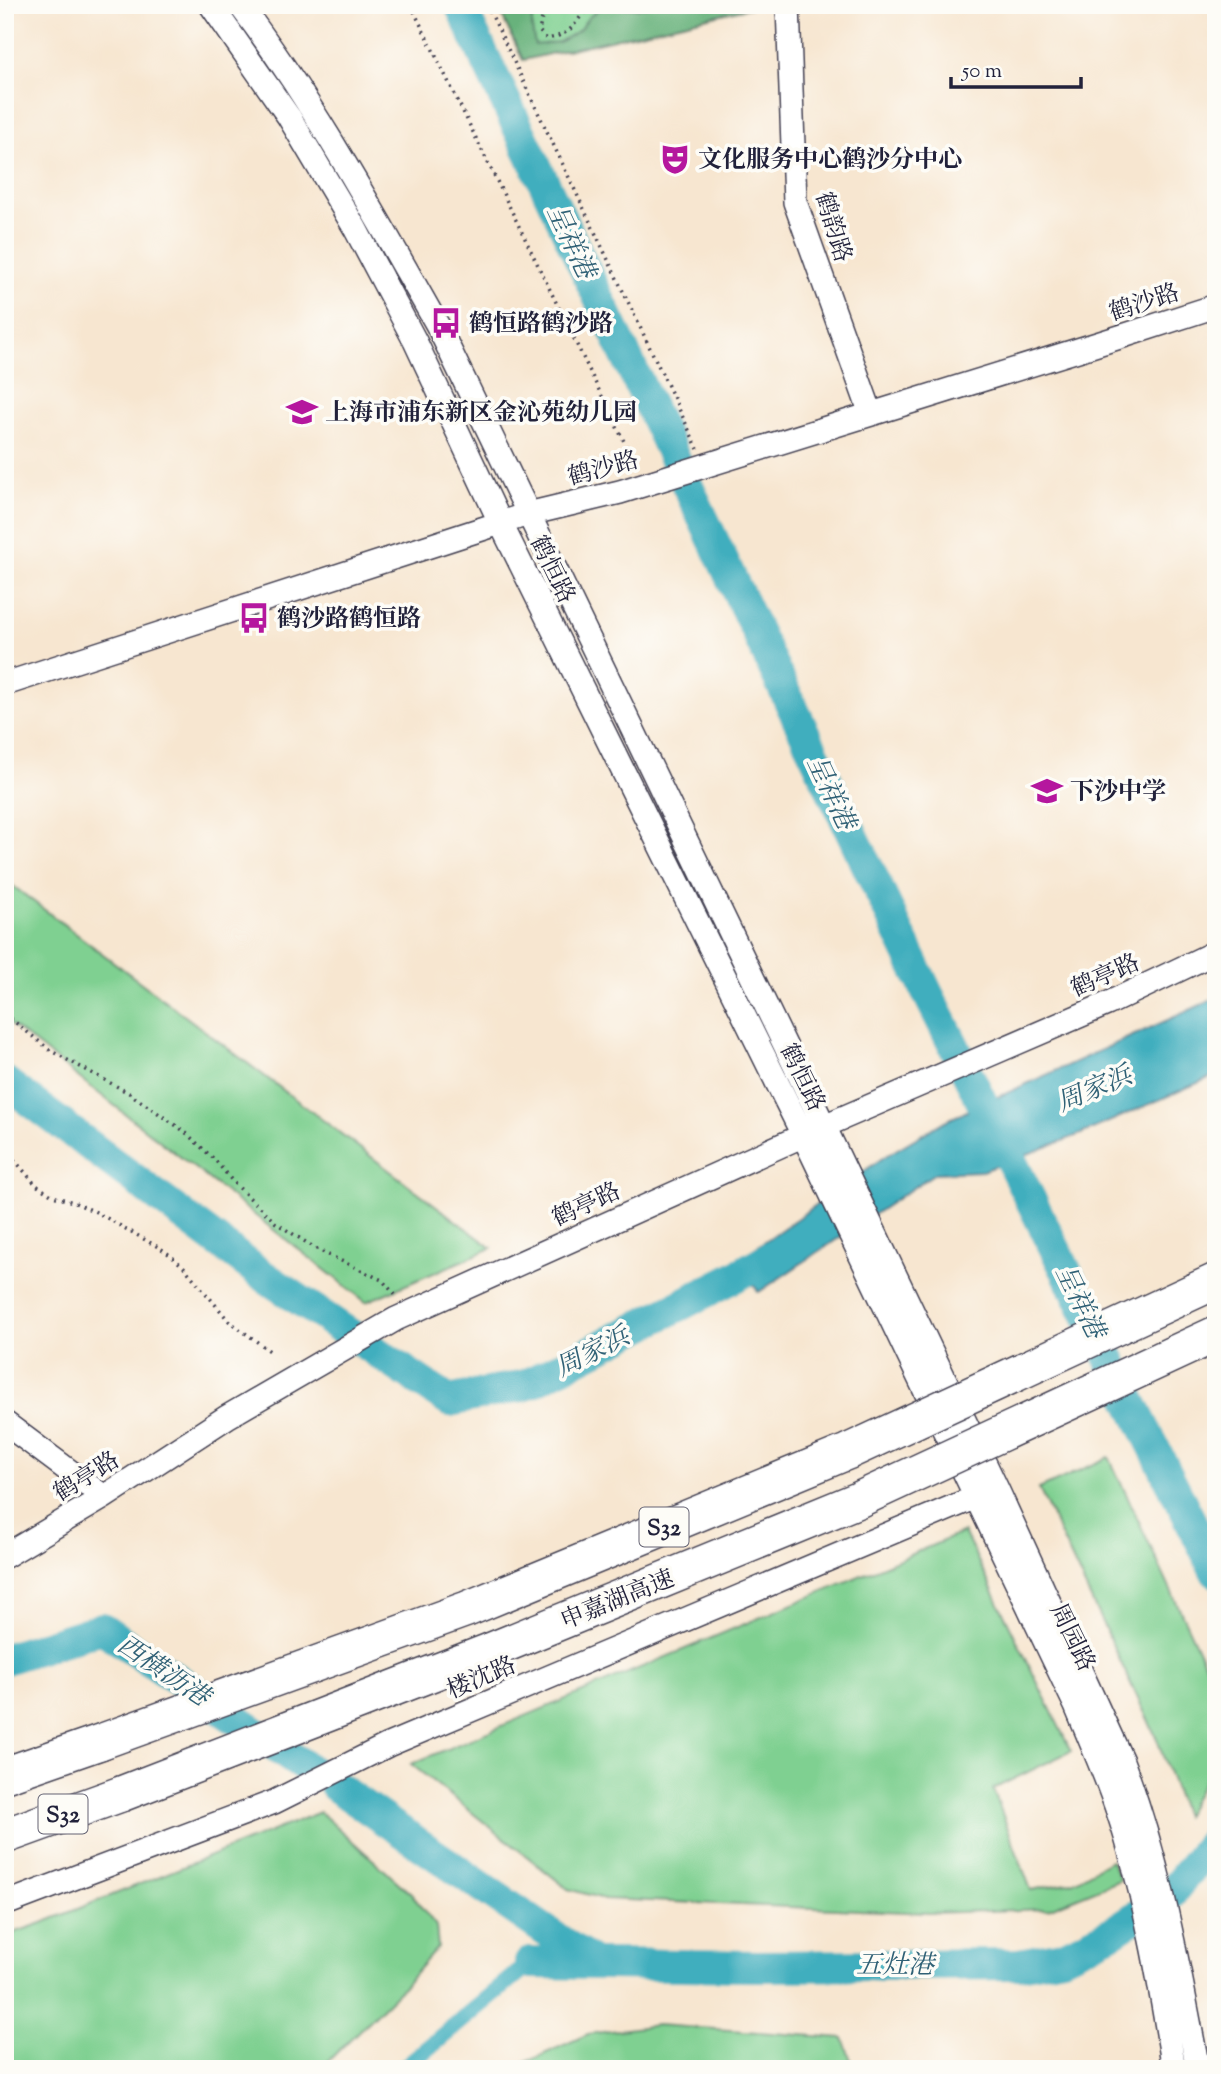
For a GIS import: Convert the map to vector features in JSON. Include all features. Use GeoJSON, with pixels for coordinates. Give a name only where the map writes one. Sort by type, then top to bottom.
{"type":"FeatureCollection","features":[{"type":"Feature","properties":{"kind":"highway","name":"申嘉湖高速"},"geometry":{"type":"LineString","coordinates":[[5,1775],[467,1609],[822,1463],[1216,1281]]}},
{"type":"Feature","properties":{"kind":"highway","name":"申嘉湖高速"},"geometry":{"type":"LineString","coordinates":[[5,1835],[121,1794],[487,1652],[846,1505],[1216,1334]]}},
{"type":"Feature","properties":{"kind":"highway"},"geometry":{"type":"LineString","coordinates":[[5,1769],[100,1742]]}},
{"type":"Feature","properties":{"kind":"street","name":"鹤恒路"},"geometry":{"type":"LineString","coordinates":[[211,5],[289,117],[355,228],[415,341],[501,524],[803,1135],[829,1166]]}},
{"type":"Feature","properties":{"kind":"street","name":"鹤恒路"},"geometry":{"type":"LineString","coordinates":[[240,5],[266,40],[352,174],[438,326],[824,1126],[829,1166]]}},
{"type":"Feature","properties":{"kind":"street","name":"鹤韵路"},"geometry":{"type":"LineString","coordinates":[[788,5],[795,202],[872,414]]}},
{"type":"Feature","properties":{"kind":"street","name":"鹤沙路"},"geometry":{"type":"LineString","coordinates":[[5,684],[528,514],[620,492],[1216,306]]}},
{"type":"Feature","properties":{"kind":"street","name":"鹤亭路"},"geometry":{"type":"LineString","coordinates":[[5,1556],[227,1417],[404,1316],[803,1135],[1107,1004],[1216,952]]}},
{"type":"Feature","properties":{"kind":"street"},"geometry":{"type":"LineString","coordinates":[[829,1166],[868,1246]]}},
{"type":"Feature","properties":{"kind":"street","name":"周园路"},"geometry":{"type":"LineString","coordinates":[[868,1246],[976,1497],[1076,1706],[1112,1793],[1134,1866],[1174,2069]]}},
{"type":"Feature","properties":{"kind":"street","name":"周园路"},"geometry":{"type":"LineString","coordinates":[[868,1246],[997,1489],[1122,1761],[1152,1850],[1175,1948],[1198,2069]]}},
{"type":"Feature","properties":{"kind":"street"},"geometry":{"type":"LineString","coordinates":[[5,1423],[103,1497]]}},
{"type":"Feature","properties":{"kind":"street","name":"楼沈路"},"geometry":{"type":"LineString","coordinates":[[5,1904],[274,1802],[388,1745],[976,1497]]}},
{"type":"Feature","properties":{"kind":"path"},"geometry":{"type":"LineString","coordinates":[[411,5],[645,484]]}},
{"type":"Feature","properties":{"kind":"path"},"geometry":{"type":"LineString","coordinates":[[487,5],[706,465]]}},
{"type":"Feature","properties":{"kind":"path"},"geometry":{"type":"LineString","coordinates":[[545,5],[539,31],[547,38],[559,36],[574,27],[585,11],[593,5]]}},
{"type":"Feature","properties":{"kind":"path"},"geometry":{"type":"LineString","coordinates":[[5,1014],[51,1051],[129,1093],[184,1131],[276,1223],[318,1250],[382,1280],[404,1316]]}},
{"type":"Feature","properties":{"kind":"path"},"geometry":{"type":"LineString","coordinates":[[5,1149],[36,1185],[52,1196],[96,1212],[165,1251],[184,1267],[229,1321],[271,1352]]}},
{"type":"Feature","properties":{"kind":"green space"},"geometry":{"type":"Polygon","coordinates":[[[497,5],[760,5],[523,60],[497,5]]]}},
{"type":"Feature","properties":{"kind":"green space"},"geometry":{"type":"Polygon","coordinates":[[[497,5],[532,5],[535,45],[559,42],[579,30],[600,8],[760,5],[523,60],[497,5]]]}},
{"type":"Feature","properties":{"kind":"green space"},"geometry":{"type":"Polygon","coordinates":[[[5,880],[492,1248],[366,1302],[5,1020],[5,880]]]}},
{"type":"Feature","properties":{"kind":"green space"},"geometry":{"type":"Polygon","coordinates":[[[1109,1457],[1216,1688],[1216,1741],[1209,1772],[1184,1816],[1157,1739],[1039,1489],[1109,1457]]]}},
{"type":"Feature","properties":{"kind":"green space"},"geometry":{"type":"Polygon","coordinates":[[[964,1532],[1071,1751],[993,1789],[1031,1890],[1072,1882],[1111,1860],[1120,1880],[1048,1909],[929,1913],[604,1899],[568,1889],[411,1764],[964,1532]]]}},
{"type":"Feature","properties":{"kind":"green space"},"geometry":{"type":"Polygon","coordinates":[[[320,1812],[411,1894],[436,1926],[438,1947],[401,1989],[320,2069],[5,2069],[5,1936],[320,1812]]]}},
{"type":"Feature","properties":{"kind":"green space"},"geometry":{"type":"Polygon","coordinates":[[[657,2025],[843,2038],[854,2069],[523,2069],[522,2064],[588,2034],[657,2025]]]}},
{"type":"Feature","properties":{"kind":"water"},"geometry":{"type":"Polygon","coordinates":[[[1216,998],[1216,1075],[1081,1134],[982,1171],[935,1173],[759,1292],[734,1263],[884,1157],[943,1122],[1216,998]]]}},
{"type":"Feature","properties":{"kind":"waterway","name":"呈祥港"},"geometry":{"type":"LineString","coordinates":[[460,5],[928,994],[1216,1572]]}},
{"type":"Feature","properties":{"kind":"waterway","name":"周家浜"},"geometry":{"type":"LineString","coordinates":[[5,1082],[261,1274],[449,1401],[526,1385],[779,1252]]}},
{"type":"Feature","properties":{"kind":"waterway","name":"西横沥港"},"geometry":{"type":"LineString","coordinates":[[5,1659],[102,1628],[309,1769]]}},
{"type":"Feature","properties":{"kind":"waterway","name":"西横沥港"},"geometry":{"type":"LineString","coordinates":[[335,1786],[594,1964]]}},
{"type":"Feature","properties":{"kind":"waterway","name":"五灶港"},"geometry":{"type":"LineString","coordinates":[[530,1963],[756,1966],[1019,1964],[1063,1956],[1114,1931],[1171,1893],[1216,1837]]}},
{"type":"Feature","properties":{"kind":"waterway"},"geometry":{"type":"LineString","coordinates":[[403,2069],[530,1963]]}},
{"type":"Feature","properties":{"kind":"waterway"},"geometry":{"type":"LineString","coordinates":[[414,2059],[418,2069]]}},
{"type":"Feature","properties":{"kind":"place","name":"文化服务中心鹤沙分中心"},"geometry":{"type":"Point","coordinates":[675,159]}},
{"type":"Feature","properties":{"kind":"place","name":"鹤恒路鹤沙路"},"geometry":{"type":"Point","coordinates":[446,323]}},
{"type":"Feature","properties":{"kind":"place","name":"上海市浦东新区金沁苑幼儿园"},"geometry":{"type":"Point","coordinates":[302,412]}},
{"type":"Feature","properties":{"kind":"place","name":"鹤沙路鹤恒路"},"geometry":{"type":"Point","coordinates":[254,618]}},
{"type":"Feature","properties":{"kind":"place","name":"下沙中学"},"geometry":{"type":"Point","coordinates":[1047,791]}}]}
